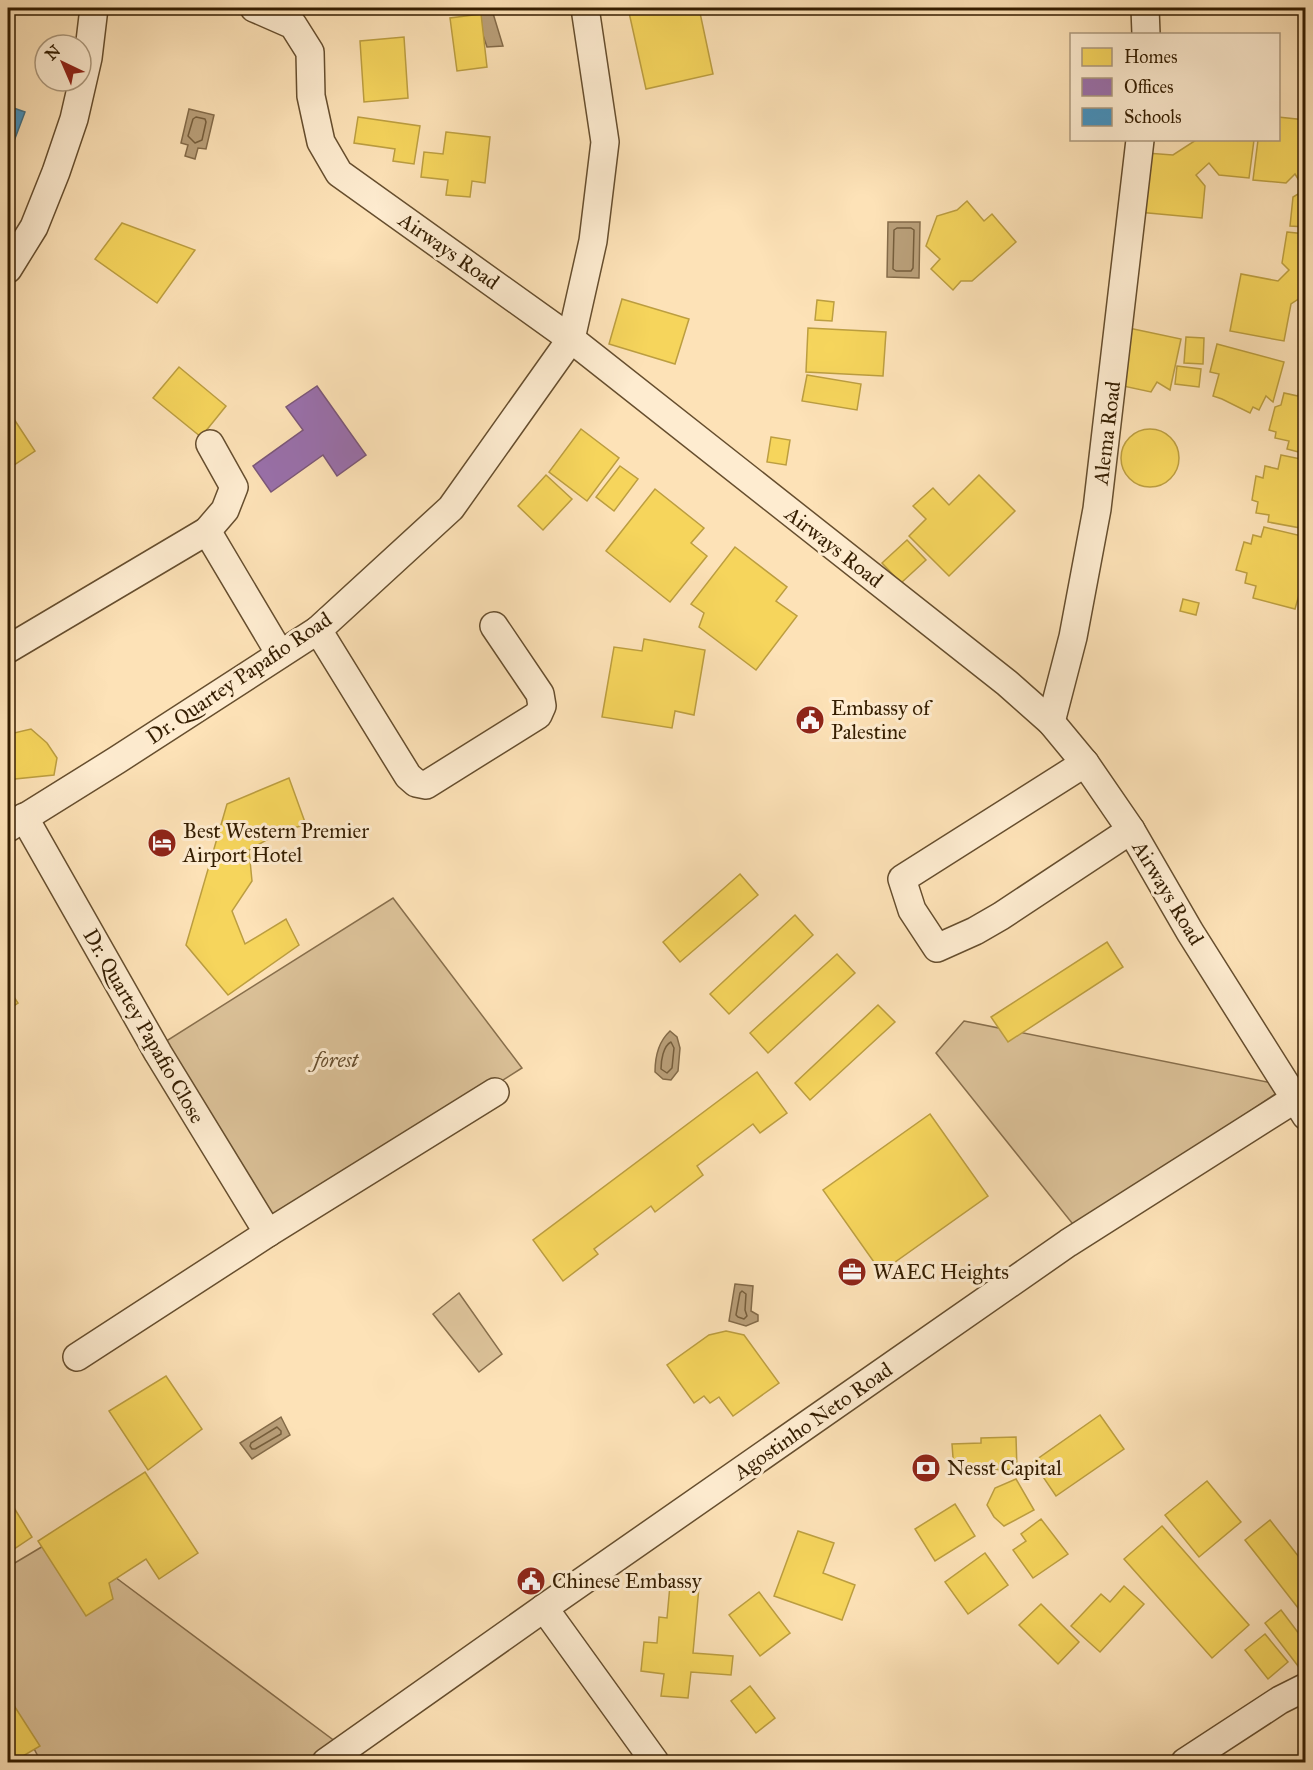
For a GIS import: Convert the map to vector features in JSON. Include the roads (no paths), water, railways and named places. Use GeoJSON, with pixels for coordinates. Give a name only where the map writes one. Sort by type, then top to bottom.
{"type":"FeatureCollection","features":[{"type":"Feature","properties":{"kind":"street"},"geometry":{"type":"LineString","coordinates":[[8,269],[34,227],[74,119],[88,58],[94,8]]}},
{"type":"Feature","properties":{"kind":"street","name":"Airways Road"},"geometry":{"type":"LineString","coordinates":[[254,8],[293,25],[310,52],[311,96],[321,142],[339,173],[571,339],[1007,683],[1051,722],[1085,763],[1131,830],[1190,932],[1302,1101]]}},
{"type":"Feature","properties":{"kind":"street","name":"Dr. Quartey Papafio Road"},"geometry":{"type":"LineString","coordinates":[[16,823],[318,630],[451,508],[571,339],[593,241],[605,142],[585,8]]}},
{"type":"Feature","properties":{"kind":"street"},"geometry":{"type":"LineString","coordinates":[[1145,8],[1146,33]]}},
{"type":"Feature","properties":{"kind":"street","name":"Alema Road"},"geometry":{"type":"LineString","coordinates":[[1051,722],[1073,637],[1097,509],[1140,141]]}},
{"type":"Feature","properties":{"kind":"street"},"geometry":{"type":"LineString","coordinates":[[8,649],[207,531],[225,510],[234,487],[210,444]]}},
{"type":"Feature","properties":{"kind":"street"},"geometry":{"type":"LineString","coordinates":[[207,531],[280,654]]}},
{"type":"Feature","properties":{"kind":"street"},"geometry":{"type":"LineString","coordinates":[[318,630],[408,776],[416,783],[426,785],[538,715],[543,706],[540,694],[494,626]]}},
{"type":"Feature","properties":{"kind":"street"},"geometry":{"type":"LineString","coordinates":[[1085,763],[902,879],[912,909],[937,948],[1001,916],[1131,830]]}},
{"type":"Feature","properties":{"kind":"street","name":"Dr. Quartey Papafio Close"},"geometry":{"type":"LineString","coordinates":[[16,823],[268,1233]]}},
{"type":"Feature","properties":{"kind":"street"},"geometry":{"type":"LineString","coordinates":[[77,1357],[268,1233],[495,1092]]}},
{"type":"Feature","properties":{"kind":"street","name":"Agostinho Neto Road"},"geometry":{"type":"LineString","coordinates":[[326,1762],[1068,1242],[1302,1101]]}},
{"type":"Feature","properties":{"kind":"street"},"geometry":{"type":"LineString","coordinates":[[544,1608],[655,1762]]}},
{"type":"Feature","properties":{"kind":"street"},"geometry":{"type":"LineString","coordinates":[[1185,1762],[1280,1700],[1305,1687]]}},
{"type":"Feature","properties":{"kind":"water"},"geometry":{"type":"Polygon","coordinates":[[[492,10],[503,46],[487,47],[476,15],[492,10]]]}},
{"type":"Feature","properties":{"kind":"water"},"geometry":{"type":"Polygon","coordinates":[[[189,109],[214,115],[206,149],[198,148],[195,159],[185,156],[188,145],[181,143],[189,109]]]}},
{"type":"Feature","properties":{"kind":"water"},"geometry":{"type":"Polygon","coordinates":[[[888,222],[920,222],[919,278],[887,277],[888,222]]]}},
{"type":"Feature","properties":{"kind":"water"},"geometry":{"type":"Polygon","coordinates":[[[670,1031],[677,1037],[680,1048],[678,1071],[671,1080],[663,1079],[655,1072],[658,1050],[670,1031]]]}},
{"type":"Feature","properties":{"kind":"water"},"geometry":{"type":"Polygon","coordinates":[[[735,1284],[753,1286],[751,1311],[758,1315],[758,1321],[746,1326],[729,1321],[735,1284]]]}},
{"type":"Feature","properties":{"kind":"water"},"geometry":{"type":"Polygon","coordinates":[[[281,1417],[290,1435],[252,1459],[240,1443],[281,1417]]]}},
{"type":"Feature","properties":{"kind":"place","name":"Embassy of Palestine"},"geometry":{"type":"Point","coordinates":[810,720]}},
{"type":"Feature","properties":{"kind":"place","name":"Best Western Premier Airport Hotel"},"geometry":{"type":"Point","coordinates":[162,843]}},
{"type":"Feature","properties":{"kind":"place","name":"WAEC Heights"},"geometry":{"type":"Point","coordinates":[852,1272]}},
{"type":"Feature","properties":{"kind":"place","name":"Nesst Capital"},"geometry":{"type":"Point","coordinates":[926,1468]}},
{"type":"Feature","properties":{"kind":"place","name":"Chinese Embassy"},"geometry":{"type":"Point","coordinates":[531,1581]}},
{"type":"Feature","properties":{"kind":"park label","name":"forest"},"geometry":{"type":"Point","coordinates":[336,1060]}}]}
